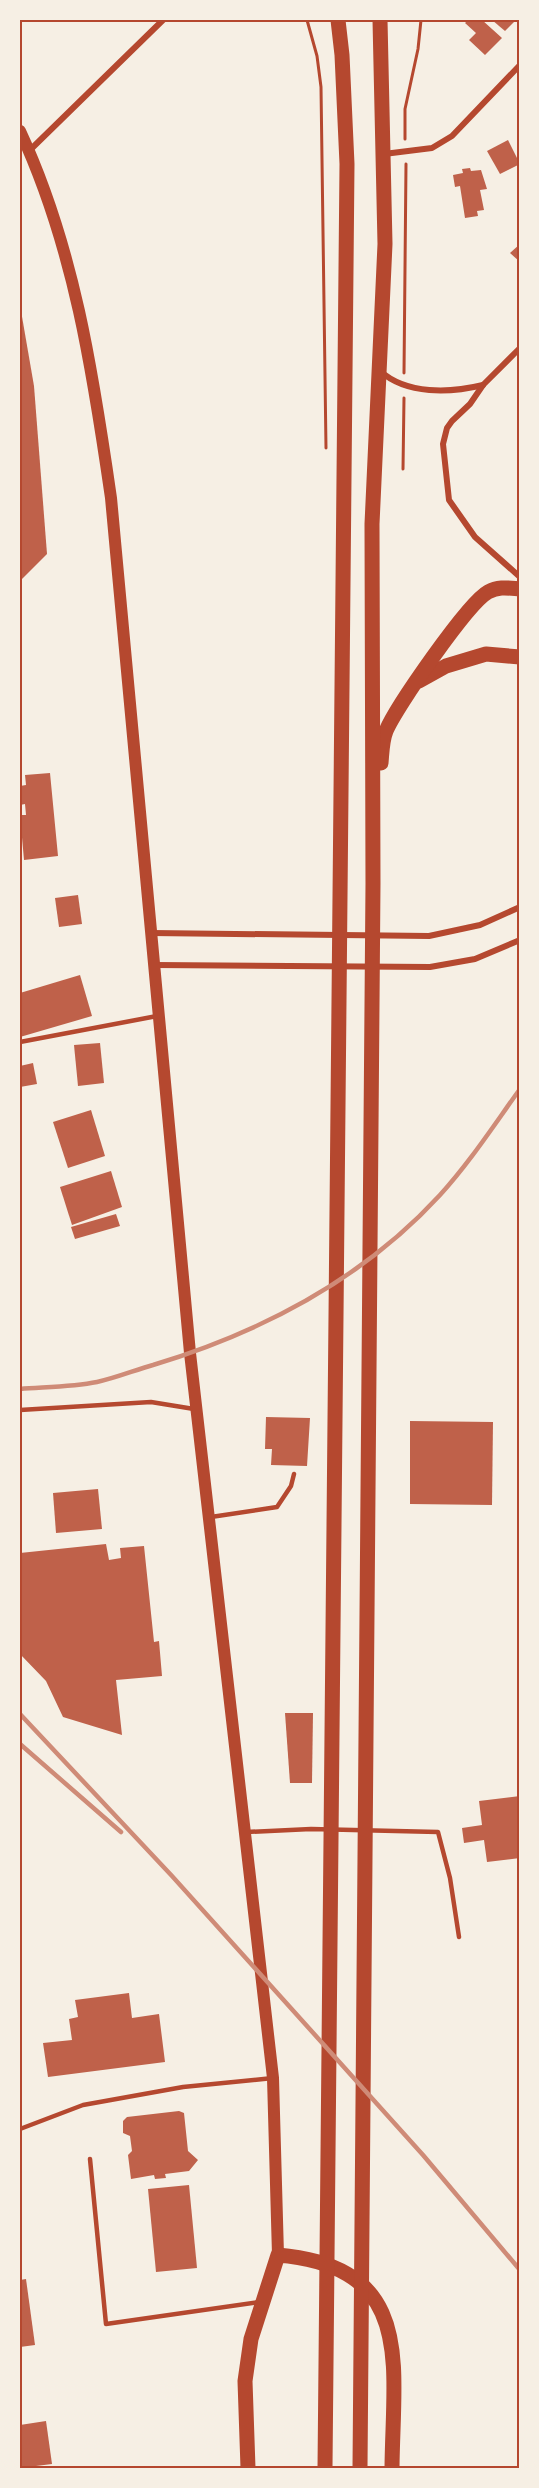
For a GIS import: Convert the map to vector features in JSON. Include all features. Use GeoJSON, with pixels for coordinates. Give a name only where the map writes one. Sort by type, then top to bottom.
{"type":"FeatureCollection","features":[{"type":"Feature","properties":{"kind":"main road"},"geometry":{"type":"LineString","coordinates":[[325,2463],[347,165],[342,55],[338,20]]}},
{"type":"Feature","properties":{"kind":"main road"},"geometry":{"type":"LineString","coordinates":[[360,2464],[373,883],[372,524],[385,244],[380,20]]}},
{"type":"Feature","properties":{"kind":"main road"},"geometry":{"type":"LineString","coordinates":[[20,130],[73,279],[92,361],[111,498],[197,1409],[243,1832],[273,2078],[278,2255],[251,2339],[245,2381],[248,2469]]}},
{"type":"Feature","properties":{"kind":"main road"},"geometry":{"type":"LineString","coordinates":[[373,883],[384,741],[397,708],[413,684],[486,593],[501,587],[519,589]]}},
{"type":"Feature","properties":{"kind":"main road"},"geometry":{"type":"LineString","coordinates":[[413,684],[446,666],[486,654],[519,657]]}},
{"type":"Feature","properties":{"kind":"main road"},"geometry":{"type":"LineString","coordinates":[[278,2255],[321,2261],[343,2270],[360,2282],[374,2298],[384,2317],[391,2340],[392,2469]]}},
{"type":"Feature","properties":{"kind":"street"},"geometry":{"type":"LineString","coordinates":[[29,152],[163,20]]}},
{"type":"Feature","properties":{"kind":"street"},"geometry":{"type":"LineString","coordinates":[[384,154],[432,148],[452,136],[519,65]]}},
{"type":"Feature","properties":{"kind":"street"},"geometry":{"type":"LineString","coordinates":[[519,348],[483,385],[470,404],[447,428],[443,444],[449,501],[460,520],[475,537],[519,577]]}},
{"type":"Feature","properties":{"kind":"street"},"geometry":{"type":"LineString","coordinates":[[378,369],[392,381],[414,388],[466,389],[483,385]]}},
{"type":"Feature","properties":{"kind":"street"},"geometry":{"type":"LineString","coordinates":[[151,933],[429,936],[480,925],[519,907]]}},
{"type":"Feature","properties":{"kind":"street"},"geometry":{"type":"LineString","coordinates":[[155,965],[430,967],[475,959],[519,940]]}},
{"type":"Feature","properties":{"kind":"lane"},"geometry":{"type":"LineString","coordinates":[[20,1042],[159,1016]]}},
{"type":"Feature","properties":{"kind":"lane"},"geometry":{"type":"LineString","coordinates":[[20,1410],[151,1402],[197,1409]]}},
{"type":"Feature","properties":{"kind":"lane"},"geometry":{"type":"LineString","coordinates":[[209,1517],[278,1508],[291,1486],[294,1474]]}},
{"type":"Feature","properties":{"kind":"lane"},"geometry":{"type":"LineString","coordinates":[[243,1832],[311,1829],[438,1832],[450,1878],[459,1937]]}},
{"type":"Feature","properties":{"kind":"lane"},"geometry":{"type":"LineString","coordinates":[[20,2129],[83,2105],[183,2087],[273,2078]]}},
{"type":"Feature","properties":{"kind":"lane"},"geometry":{"type":"LineString","coordinates":[[90,2160],[106,2324],[262,2302]]}},
{"type":"Feature","properties":{"kind":"path"},"geometry":{"type":"LineString","coordinates":[[307,20],[317,56],[321,87],[326,455]]}},
{"type":"Feature","properties":{"kind":"path"},"geometry":{"type":"LineString","coordinates":[[405,130],[409,84],[418,49],[421,20]]}},
{"type":"Feature","properties":{"kind":"path"},"geometry":{"type":"LineString","coordinates":[[404,378],[405,168]]}},
{"type":"Feature","properties":{"kind":"path"},"geometry":{"type":"LineString","coordinates":[[403,469],[404,396]]}},
{"type":"Feature","properties":{"kind":"building"},"geometry":{"type":"Polygon","coordinates":[[[468,20],[482,20],[502,38],[485,55],[469,40],[476,33],[465,23],[468,20]]]}},
{"type":"Feature","properties":{"kind":"building"},"geometry":{"type":"Polygon","coordinates":[[[492,20],[513,20],[515,21],[505,31],[492,20]]]}},
{"type":"Feature","properties":{"kind":"building"},"geometry":{"type":"Polygon","coordinates":[[[508,140],[520,164],[500,174],[487,151],[508,140]]]}},
{"type":"Feature","properties":{"kind":"building"},"geometry":{"type":"Polygon","coordinates":[[[470,168],[471,171],[481,170],[487,189],[480,190],[484,210],[477,211],[478,216],[465,218],[460,186],[455,187],[453,175],[463,173],[462,169],[470,168]]]}},
{"type":"Feature","properties":{"kind":"building"},"geometry":{"type":"Polygon","coordinates":[[[520,244],[520,262],[510,253],[520,244]]]}},
{"type":"Feature","properties":{"kind":"building"},"geometry":{"type":"Polygon","coordinates":[[[20,305],[34,386],[47,554],[20,581],[20,305]]]}},
{"type":"Feature","properties":{"kind":"building"},"geometry":{"type":"Polygon","coordinates":[[[50,773],[58,856],[24,860],[20,815],[26,815],[25,804],[20,805],[20,786],[26,785],[25,775],[50,773]]]}},
{"type":"Feature","properties":{"kind":"building"},"geometry":{"type":"Polygon","coordinates":[[[78,895],[82,924],[59,927],[55,898],[78,895]]]}},
{"type":"Feature","properties":{"kind":"building"},"geometry":{"type":"Polygon","coordinates":[[[80,975],[92,1016],[20,1037],[20,993],[80,975]]]}},
{"type":"Feature","properties":{"kind":"building"},"geometry":{"type":"Polygon","coordinates":[[[100,1043],[104,1083],[78,1086],[74,1045],[100,1043]]]}},
{"type":"Feature","properties":{"kind":"building"},"geometry":{"type":"Polygon","coordinates":[[[33,1063],[37,1084],[20,1087],[20,1066],[33,1063]]]}},
{"type":"Feature","properties":{"kind":"building"},"geometry":{"type":"Polygon","coordinates":[[[91,1110],[105,1156],[68,1168],[53,1122],[91,1110]]]}},
{"type":"Feature","properties":{"kind":"building"},"geometry":{"type":"Polygon","coordinates":[[[111,1171],[122,1207],[72,1225],[60,1187],[111,1171]]]}},
{"type":"Feature","properties":{"kind":"building"},"geometry":{"type":"Polygon","coordinates":[[[116,1214],[120,1226],[75,1239],[71,1227],[116,1214]]]}},
{"type":"Feature","properties":{"kind":"building"},"geometry":{"type":"Polygon","coordinates":[[[266,1417],[310,1418],[307,1466],[271,1465],[272,1449],[265,1449],[266,1417]]]}},
{"type":"Feature","properties":{"kind":"building"},"geometry":{"type":"Polygon","coordinates":[[[410,1421],[493,1422],[492,1505],[410,1504],[410,1421]]]}},
{"type":"Feature","properties":{"kind":"building"},"geometry":{"type":"Polygon","coordinates":[[[98,1489],[102,1529],[56,1533],[53,1493],[98,1489]]]}},
{"type":"Feature","properties":{"kind":"building"},"geometry":{"type":"Polygon","coordinates":[[[106,1544],[109,1560],[121,1558],[120,1548],[144,1546],[154,1642],[159,1641],[162,1676],[116,1680],[122,1735],[63,1717],[46,1681],[20,1654],[20,1553],[106,1544]]]}},
{"type":"Feature","properties":{"kind":"building"},"geometry":{"type":"Polygon","coordinates":[[[285,1713],[313,1713],[312,1783],[290,1783],[285,1713]]]}},
{"type":"Feature","properties":{"kind":"building"},"geometry":{"type":"Polygon","coordinates":[[[520,1796],[520,1858],[487,1862],[484,1840],[464,1843],[462,1828],[482,1825],[479,1801],[520,1796]]]}},
{"type":"Feature","properties":{"kind":"building"},"geometry":{"type":"Polygon","coordinates":[[[129,1993],[132,2018],[159,2014],[165,2062],[48,2077],[43,2043],[72,2040],[69,2019],[78,2017],[75,2000],[129,1993]]]}},
{"type":"Feature","properties":{"kind":"building"},"geometry":{"type":"Polygon","coordinates":[[[179,2111],[184,2113],[188,2151],[198,2160],[189,2171],[165,2174],[166,2178],[155,2179],[154,2175],[131,2179],[128,2155],[132,2151],[130,2136],[123,2133],[123,2121],[127,2117],[179,2111]]]}},
{"type":"Feature","properties":{"kind":"building"},"geometry":{"type":"Polygon","coordinates":[[[189,2185],[197,2268],[156,2272],[148,2189],[189,2185]]]}},
{"type":"Feature","properties":{"kind":"building"},"geometry":{"type":"Polygon","coordinates":[[[26,2279],[35,2345],[20,2347],[20,2280],[26,2279]]]}},
{"type":"Feature","properties":{"kind":"building"},"geometry":{"type":"Polygon","coordinates":[[[46,2421],[52,2464],[20,2468],[20,2425],[46,2421]]]}},
{"type":"Feature","properties":{"kind":"railway"},"geometry":{"type":"LineString","coordinates":[[20,1389],[78,1385],[118,1376],[193,1352],[233,1336],[308,1299],[344,1277],[410,1225],[462,1170],[520,1089]]}},
{"type":"Feature","properties":{"kind":"railway"},"geometry":{"type":"LineString","coordinates":[[20,1714],[172,1876],[423,2155],[520,2270]]}},
{"type":"Feature","properties":{"kind":"railway"},"geometry":{"type":"LineString","coordinates":[[20,1744],[121,1832]]}}]}
